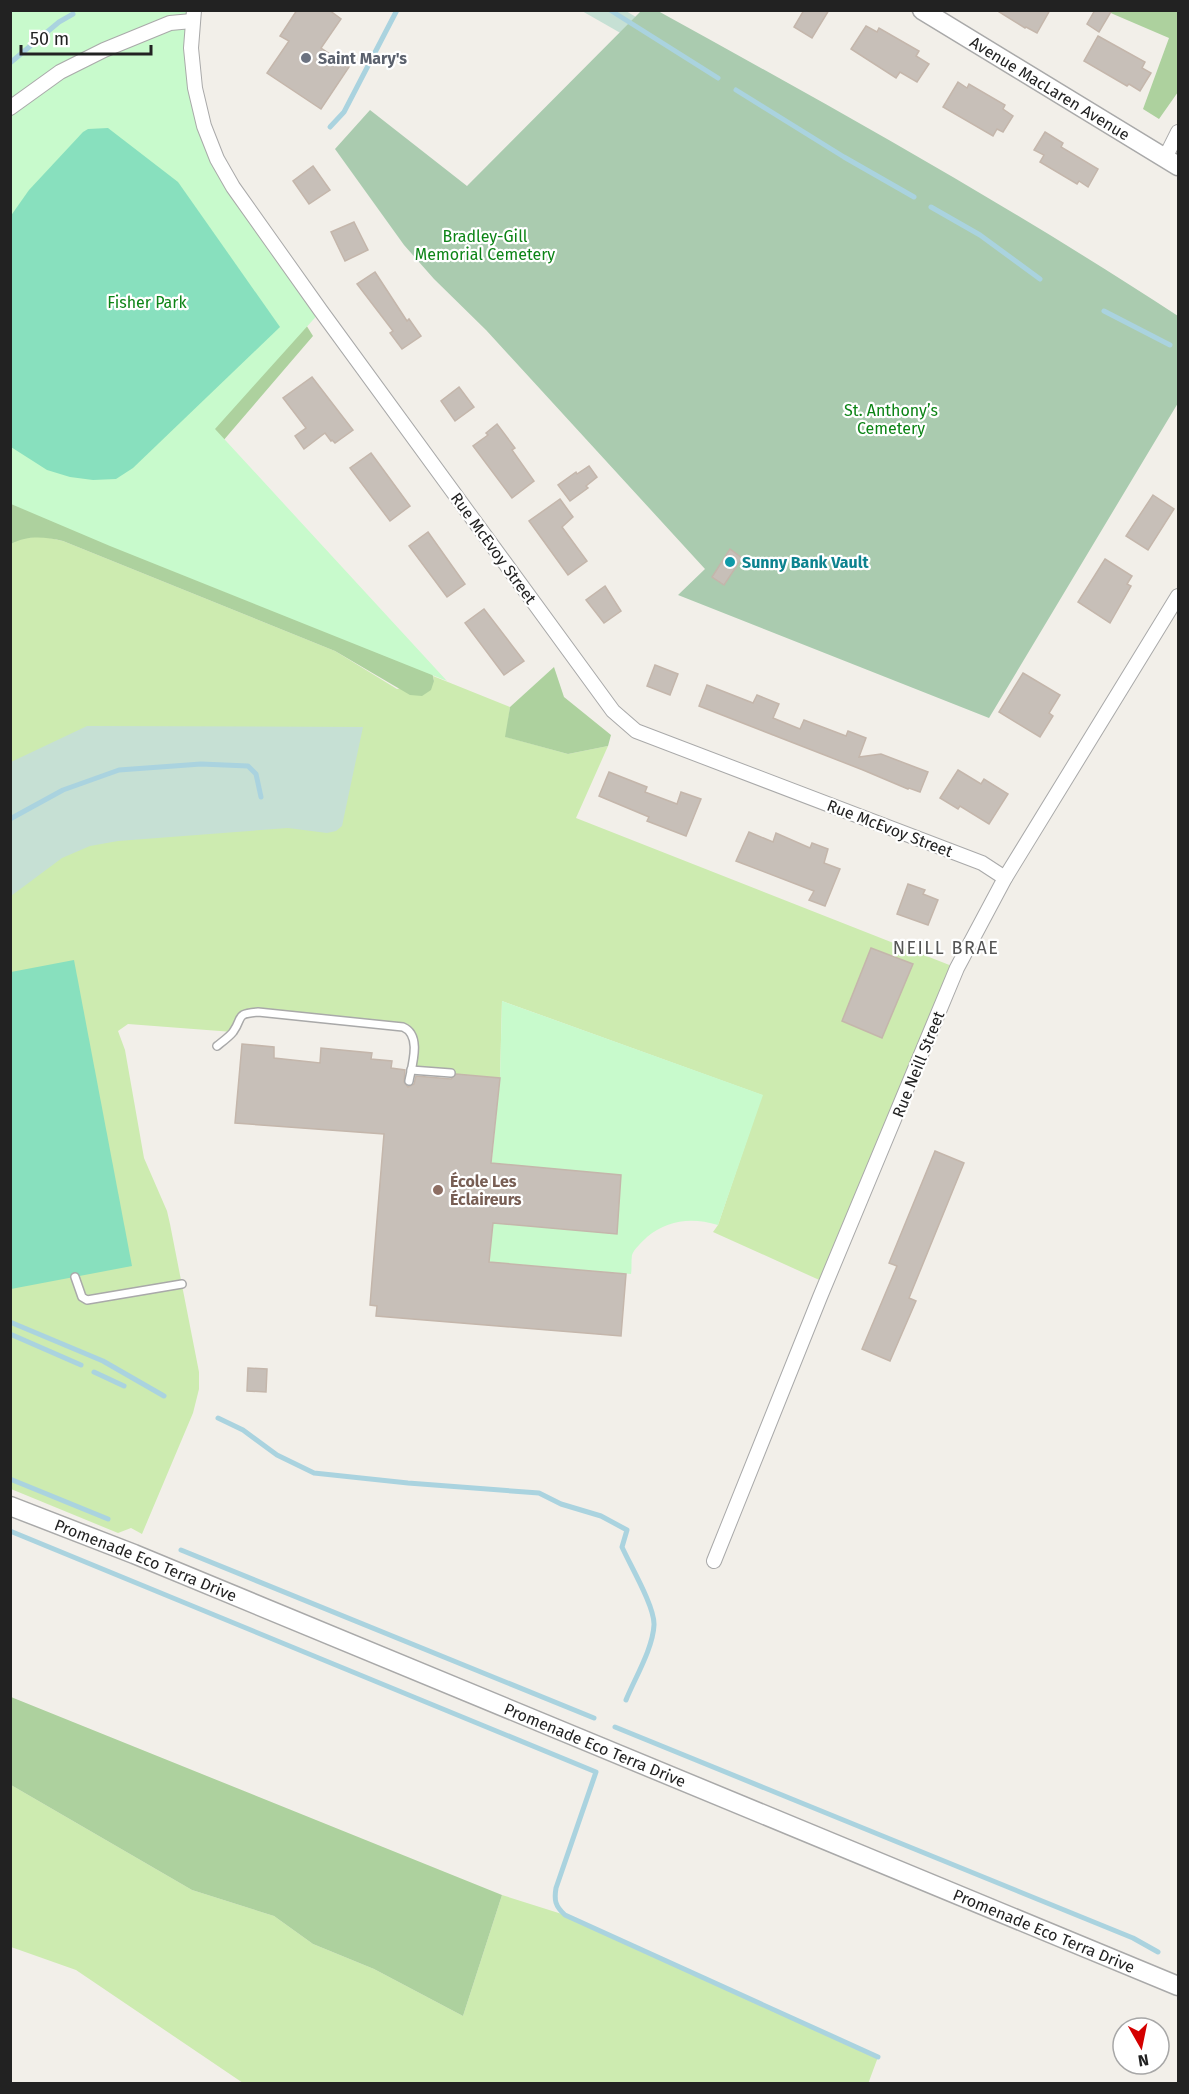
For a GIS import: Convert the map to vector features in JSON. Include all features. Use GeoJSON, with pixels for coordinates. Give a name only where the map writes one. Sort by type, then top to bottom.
{"type":"FeatureCollection","features":[{"type":"Feature","properties":{"kind":"street","name":"Avenue MacLaren Avenue"},"geometry":{"type":"LineString","coordinates":[[922,10],[1172,162]]}},
{"type":"Feature","properties":{"kind":"street"},"geometry":{"type":"LineString","coordinates":[[10,108],[60,72],[104,50],[193,16]]}},
{"type":"Feature","properties":{"kind":"street","name":"Rue McEvoy Street"},"geometry":{"type":"LineString","coordinates":[[193,16],[191,48],[200,107],[217,159],[233,187],[613,711],[636,731],[982,863],[1005,878]]}},
{"type":"Feature","properties":{"kind":"street"},"geometry":{"type":"LineString","coordinates":[[1172,162],[1179,132]]}},
{"type":"Feature","properties":{"kind":"street","name":"Rue Neill Street"},"geometry":{"type":"LineString","coordinates":[[714,1562],[820,1297],[957,968],[1005,878],[1179,596]]}},
{"type":"Feature","properties":{"kind":"street","name":"Promenade Eco Terra Drive"},"geometry":{"type":"LineString","coordinates":[[10,1506],[145,1558],[1179,1986]]}},
{"type":"Feature","properties":{"kind":"lane"},"geometry":{"type":"LineString","coordinates":[[217,1046],[233,1032],[241,1015],[246,1013],[258,1012],[404,1027],[409,1029],[414,1044],[410,1081]]}},
{"type":"Feature","properties":{"kind":"lane"},"geometry":{"type":"LineString","coordinates":[[411,1070],[451,1073]]}},
{"type":"Feature","properties":{"kind":"lane"},"geometry":{"type":"LineString","coordinates":[[75,1277],[82,1297],[87,1300],[182,1284]]}},
{"type":"Feature","properties":{"kind":"green space","name":"Fisher Park"},"geometry":{"type":"Polygon","coordinates":[[[10,11],[194,11],[191,48],[217,159],[321,311],[215,429],[447,681],[11,504],[10,11]]]}},
{"type":"Feature","properties":{"kind":"green space"},"geometry":{"type":"Polygon","coordinates":[[[582,11],[626,11],[720,68],[680,67],[582,11]]]}},
{"type":"Feature","properties":{"kind":"green space","name":"St. Anthony’s Cemetery"},"geometry":{"type":"Polygon","coordinates":[[[641,11],[658,11],[856,121],[1051,236],[1178,316],[1178,403],[989,718],[678,595],[705,569],[486,330],[434,279],[404,245],[335,149],[370,110],[467,186],[641,11]]]}},
{"type":"Feature","properties":{"kind":"green space"},"geometry":{"type":"Polygon","coordinates":[[[1106,11],[1178,11],[1178,92],[1159,119],[1143,109],[1169,38],[1106,11]]]}},
{"type":"Feature","properties":{"kind":"green space"},"geometry":{"type":"Polygon","coordinates":[[[108,128],[178,182],[280,327],[133,468],[116,479],[93,480],[70,477],[47,470],[11,447],[10,217],[29,190],[83,132],[88,129],[108,128]]]}},
{"type":"Feature","properties":{"kind":"green space"},"geometry":{"type":"Polygon","coordinates":[[[298,312],[313,336],[143,534],[431,668],[434,681],[431,690],[422,696],[410,695],[335,651],[63,541],[37,538],[24,539],[11,544],[10,479],[298,312]]]}},
{"type":"Feature","properties":{"kind":"green space"},"geometry":{"type":"Polygon","coordinates":[[[41,536],[63,541],[335,651],[397,689],[434,681],[433,676],[510,707],[506,737],[568,754],[608,746],[576,818],[957,968],[826,1283],[713,1232],[718,1225],[762,1095],[502,1001],[500,1078],[411,1070],[414,1044],[409,1029],[246,1013],[233,1032],[128,1024],[118,1031],[125,1050],[144,1158],[167,1211],[199,1372],[199,1389],[193,1413],[142,1534],[131,1528],[118,1533],[11,1489],[11,544],[18,539],[41,536]]]}},
{"type":"Feature","properties":{"kind":"green space"},"geometry":{"type":"Polygon","coordinates":[[[554,667],[564,697],[611,735],[608,746],[568,754],[505,737],[510,707],[554,667]]]}},
{"type":"Feature","properties":{"kind":"green space"},"geometry":{"type":"Polygon","coordinates":[[[87,726],[363,727],[342,826],[336,831],[327,833],[288,828],[118,841],[90,846],[62,858],[11,896],[11,762],[87,726]]]}},
{"type":"Feature","properties":{"kind":"green space"},"geometry":{"type":"Polygon","coordinates":[[[74,960],[132,1266],[11,1289],[11,972],[74,960]]]}},
{"type":"Feature","properties":{"kind":"green space"},"geometry":{"type":"Polygon","coordinates":[[[502,1001],[763,1095],[718,1225],[689,1221],[672,1224],[655,1231],[633,1253],[631,1274],[489,1262],[493,1223],[617,1234],[621,1176],[504,1164],[491,1170],[500,1078],[502,1001]]]}},
{"type":"Feature","properties":{"kind":"green space"},"geometry":{"type":"Polygon","coordinates":[[[11,1697],[502,1895],[463,2016],[374,1969],[313,1944],[274,1916],[192,1890],[11,1785],[11,1697]]]}},
{"type":"Feature","properties":{"kind":"green space"},"geometry":{"type":"Polygon","coordinates":[[[11,1785],[192,1890],[274,1916],[313,1944],[374,1969],[463,2016],[502,1895],[565,1915],[878,2057],[868,2084],[243,2083],[76,1970],[11,1947],[11,1785]]]}},
{"type":"Feature","properties":{"kind":"building","name":"Saint Mary's"},"geometry":{"type":"Polygon","coordinates":[[[297,10],[329,10],[341,19],[321,48],[349,67],[321,109],[267,73],[289,41],[280,36],[297,10]]]}},
{"type":"Feature","properties":{"kind":"building"},"geometry":{"type":"Polygon","coordinates":[[[804,10],[829,10],[812,38],[794,27],[804,10]]]}},
{"type":"Feature","properties":{"kind":"building"},"geometry":{"type":"Polygon","coordinates":[[[996,10],[1050,10],[1037,33],[996,10]]]}},
{"type":"Feature","properties":{"kind":"building"},"geometry":{"type":"Polygon","coordinates":[[[1095,10],[1112,10],[1099,32],[1087,24],[1095,10]]]}},
{"type":"Feature","properties":{"kind":"building"},"geometry":{"type":"Polygon","coordinates":[[[866,26],[877,32],[879,28],[919,51],[916,56],[929,64],[917,82],[900,72],[896,78],[851,49],[866,26]]]}},
{"type":"Feature","properties":{"kind":"building"},"geometry":{"type":"Polygon","coordinates":[[[1098,36],[1145,62],[1142,68],[1151,73],[1140,91],[1084,61],[1098,36]]]}},
{"type":"Feature","properties":{"kind":"building"},"geometry":{"type":"Polygon","coordinates":[[[958,82],[967,88],[969,84],[1005,105],[1003,109],[1013,116],[1003,132],[997,129],[993,136],[943,107],[958,82]]]}},
{"type":"Feature","properties":{"kind":"building"},"geometry":{"type":"Polygon","coordinates":[[[1045,132],[1063,143],[1061,147],[1098,169],[1088,187],[1079,181],[1077,184],[1040,162],[1044,155],[1034,150],[1045,132]]]}},
{"type":"Feature","properties":{"kind":"building"},"geometry":{"type":"Polygon","coordinates":[[[313,166],[330,190],[309,204],[293,181],[313,166]]]}},
{"type":"Feature","properties":{"kind":"building"},"geometry":{"type":"Polygon","coordinates":[[[354,222],[368,250],[345,261],[331,232],[354,222]]]}},
{"type":"Feature","properties":{"kind":"building"},"geometry":{"type":"Polygon","coordinates":[[[375,272],[407,321],[409,319],[421,336],[402,349],[390,333],[393,331],[357,284],[375,272]]]}},
{"type":"Feature","properties":{"kind":"building"},"geometry":{"type":"Polygon","coordinates":[[[312,377],[353,430],[335,443],[325,433],[304,449],[295,436],[306,428],[283,398],[312,377]]]}},
{"type":"Feature","properties":{"kind":"building"},"geometry":{"type":"Polygon","coordinates":[[[459,387],[474,407],[455,421],[441,401],[459,387]]]}},
{"type":"Feature","properties":{"kind":"building"},"geometry":{"type":"Polygon","coordinates":[[[497,424],[515,448],[512,450],[534,481],[512,498],[473,446],[488,435],[486,433],[497,424]]]}},
{"type":"Feature","properties":{"kind":"building"},"geometry":{"type":"Polygon","coordinates":[[[371,453],[410,506],[390,521],[350,468],[371,453]]]}},
{"type":"Feature","properties":{"kind":"building"},"geometry":{"type":"Polygon","coordinates":[[[589,466],[597,477],[586,486],[588,488],[570,501],[558,485],[589,466]]]}},
{"type":"Feature","properties":{"kind":"building"},"geometry":{"type":"Polygon","coordinates":[[[1153,495],[1174,509],[1148,550],[1126,536],[1153,495]]]}},
{"type":"Feature","properties":{"kind":"building"},"geometry":{"type":"Polygon","coordinates":[[[560,499],[573,517],[562,527],[587,561],[568,575],[529,521],[560,499]]]}},
{"type":"Feature","properties":{"kind":"building"},"geometry":{"type":"Polygon","coordinates":[[[428,532],[465,584],[447,597],[409,546],[428,532]]]}},
{"type":"Feature","properties":{"kind":"building","name":"Sunny Bank Vault"},"geometry":{"type":"Polygon","coordinates":[[[730,549],[742,558],[724,585],[712,577],[730,549]]]}},
{"type":"Feature","properties":{"kind":"building"},"geometry":{"type":"Polygon","coordinates":[[[1105,559],[1132,576],[1127,584],[1131,586],[1110,623],[1078,602],[1105,559]]]}},
{"type":"Feature","properties":{"kind":"building"},"geometry":{"type":"Polygon","coordinates":[[[605,586],[621,611],[604,623],[586,600],[605,586]]]}},
{"type":"Feature","properties":{"kind":"building"},"geometry":{"type":"Polygon","coordinates":[[[484,609],[524,661],[504,675],[465,623],[484,609]]]}},
{"type":"Feature","properties":{"kind":"building"},"geometry":{"type":"Polygon","coordinates":[[[655,665],[678,674],[670,695],[647,686],[655,665]]]}},
{"type":"Feature","properties":{"kind":"building"},"geometry":{"type":"Polygon","coordinates":[[[1023,673],[1060,695],[1049,713],[1053,716],[1040,737],[999,712],[1023,673]]]}},
{"type":"Feature","properties":{"kind":"building"},"geometry":{"type":"Polygon","coordinates":[[[707,685],[753,703],[757,695],[779,704],[773,718],[800,729],[804,720],[846,736],[848,731],[866,738],[859,757],[881,754],[928,772],[920,792],[699,706],[707,685]]]}},
{"type":"Feature","properties":{"kind":"building"},"geometry":{"type":"Polygon","coordinates":[[[958,770],[981,784],[984,779],[1008,794],[989,824],[960,806],[958,809],[940,798],[958,770]]]}},
{"type":"Feature","properties":{"kind":"building"},"geometry":{"type":"Polygon","coordinates":[[[609,772],[647,787],[645,792],[677,804],[681,792],[701,799],[686,836],[647,821],[649,817],[599,796],[609,772]]]}},
{"type":"Feature","properties":{"kind":"building"},"geometry":{"type":"Polygon","coordinates":[[[749,832],[773,842],[776,833],[810,848],[812,843],[828,849],[824,863],[840,869],[825,906],[809,900],[814,891],[736,861],[749,832]]]}},
{"type":"Feature","properties":{"kind":"building"},"geometry":{"type":"Polygon","coordinates":[[[908,884],[925,890],[923,894],[938,900],[928,925],[897,914],[908,884]]]}},
{"type":"Feature","properties":{"kind":"building"},"geometry":{"type":"Polygon","coordinates":[[[871,948],[913,964],[882,1038],[842,1021],[871,948]]]}},
{"type":"Feature","properties":{"kind":"building","name":"École Les Éclaireurs"},"geometry":{"type":"Polygon","coordinates":[[[242,1044],[274,1047],[274,1058],[320,1063],[321,1048],[372,1053],[371,1059],[392,1061],[391,1068],[405,1070],[404,1082],[408,1087],[414,1084],[416,1076],[451,1079],[456,1074],[500,1078],[491,1163],[621,1175],[617,1234],[493,1223],[489,1262],[626,1274],[621,1336],[376,1316],[377,1306],[370,1305],[384,1134],[235,1123],[242,1044]]]}},
{"type":"Feature","properties":{"kind":"building"},"geometry":{"type":"Polygon","coordinates":[[[935,1151],[964,1163],[909,1298],[916,1301],[890,1361],[862,1349],[897,1266],[889,1263],[935,1151]]]}},
{"type":"Feature","properties":{"kind":"building"},"geometry":{"type":"Polygon","coordinates":[[[248,1368],[267,1369],[266,1392],[247,1391],[248,1368]]]}},
{"type":"Feature","properties":{"kind":"waterway"},"geometry":{"type":"LineString","coordinates":[[330,127],[344,112],[397,10]]}},
{"type":"Feature","properties":{"kind":"waterway"},"geometry":{"type":"LineString","coordinates":[[610,10],[718,78]]}},
{"type":"Feature","properties":{"kind":"waterway"},"geometry":{"type":"LineString","coordinates":[[10,63],[59,22],[73,14]]}},
{"type":"Feature","properties":{"kind":"waterway"},"geometry":{"type":"LineString","coordinates":[[736,90],[914,197]]}},
{"type":"Feature","properties":{"kind":"waterway"},"geometry":{"type":"LineString","coordinates":[[931,207],[980,235],[1040,279]]}},
{"type":"Feature","properties":{"kind":"waterway"},"geometry":{"type":"LineString","coordinates":[[1104,311],[1170,345]]}},
{"type":"Feature","properties":{"kind":"waterway"},"geometry":{"type":"LineString","coordinates":[[10,819],[63,790],[119,770],[201,764],[248,766],[256,774],[261,797]]}},
{"type":"Feature","properties":{"kind":"waterway"},"geometry":{"type":"LineString","coordinates":[[10,1322],[103,1361],[164,1396]]}},
{"type":"Feature","properties":{"kind":"waterway"},"geometry":{"type":"LineString","coordinates":[[10,1334],[81,1365]]}},
{"type":"Feature","properties":{"kind":"waterway"},"geometry":{"type":"LineString","coordinates":[[94,1372],[124,1386]]}},
{"type":"Feature","properties":{"kind":"waterway"},"geometry":{"type":"LineString","coordinates":[[218,1418],[243,1430],[277,1455],[314,1473],[539,1493],[561,1504],[601,1516],[627,1530],[622,1547],[651,1608],[654,1625],[647,1653],[626,1700]]}},
{"type":"Feature","properties":{"kind":"waterway"},"geometry":{"type":"LineString","coordinates":[[10,1479],[108,1519]]}},
{"type":"Feature","properties":{"kind":"waterway"},"geometry":{"type":"LineString","coordinates":[[10,1531],[596,1772],[556,1888],[555,1896],[559,1909],[565,1915],[878,2057]]}},
{"type":"Feature","properties":{"kind":"waterway"},"geometry":{"type":"LineString","coordinates":[[181,1550],[594,1718]]}},
{"type":"Feature","properties":{"kind":"waterway"},"geometry":{"type":"LineString","coordinates":[[615,1727],[1133,1938],[1158,1952]]}},
{"type":"Feature","properties":{"kind":"place","name":"Saint Mary's"},"geometry":{"type":"Point","coordinates":[306,58]}},
{"type":"Feature","properties":{"kind":"place","name":"Sunny Bank Vault"},"geometry":{"type":"Point","coordinates":[730,562]}},
{"type":"Feature","properties":{"kind":"place","name":"École Les Éclaireurs"},"geometry":{"type":"Point","coordinates":[438,1190]}},
{"type":"Feature","properties":{"kind":"district","name":"NEILL BRAE"},"geometry":{"type":"Point","coordinates":[946,948]}},
{"type":"Feature","properties":{"kind":"park label","name":"Bradley-Gill Memorial Cemetery"},"geometry":{"type":"Point","coordinates":[485,245]}}]}
